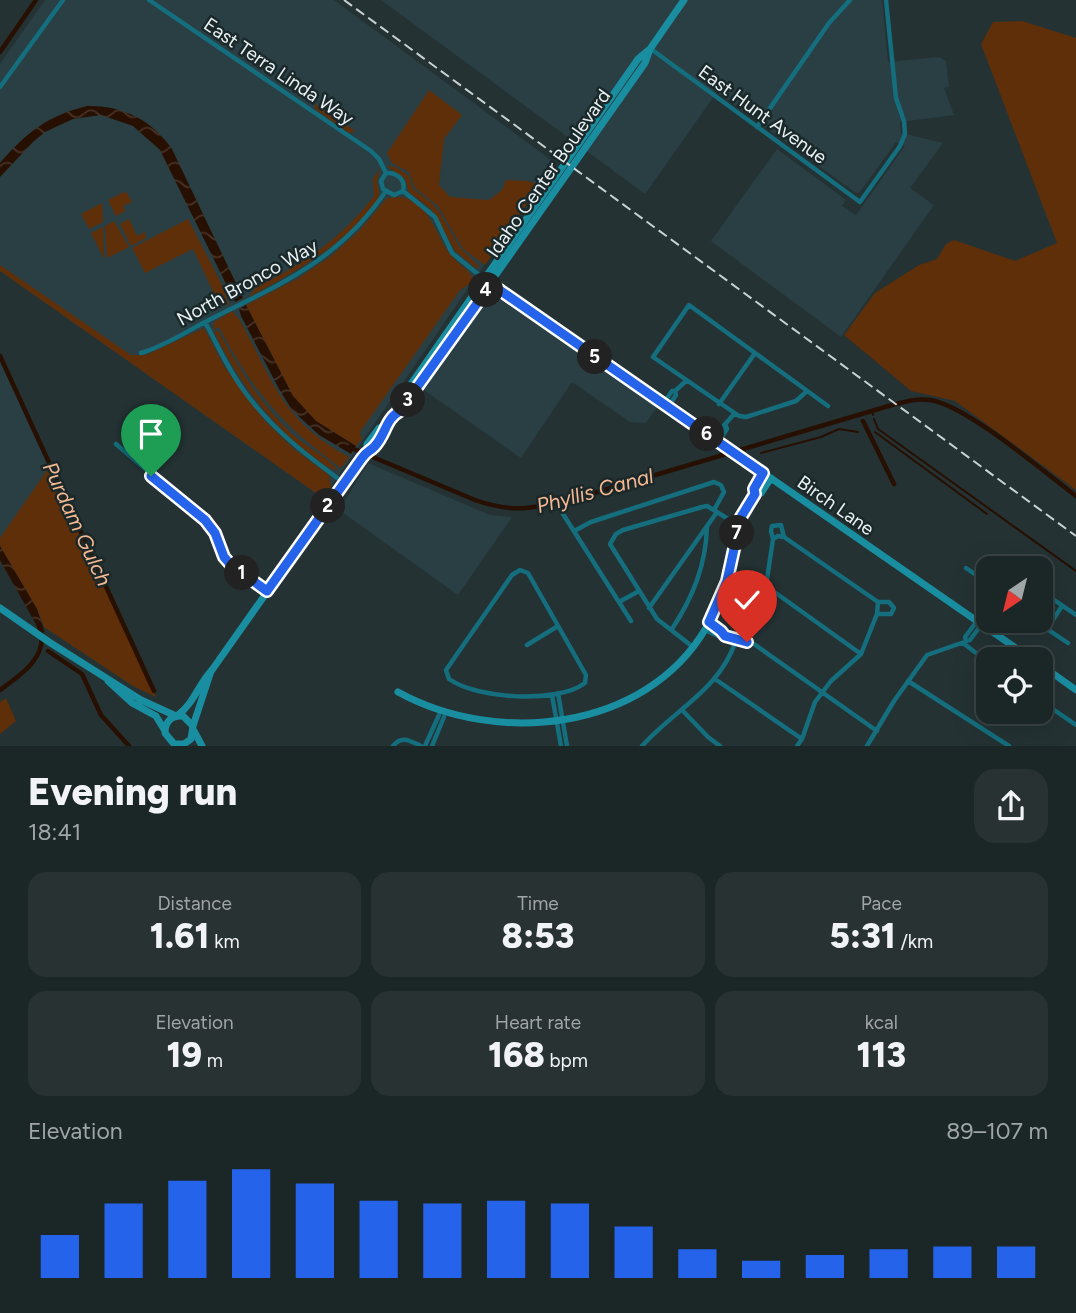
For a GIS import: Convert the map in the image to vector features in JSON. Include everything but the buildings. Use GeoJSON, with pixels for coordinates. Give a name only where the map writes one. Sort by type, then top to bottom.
{"type":"FeatureCollection","features":[{"type":"Feature","properties":{"kind":"main road","name":"Idaho Center Boulevard"},"geometry":{"type":"LineString","coordinates":[[177,716],[191,705],[201,682],[364,454],[373,449],[394,414],[395,407],[487,281],[638,59],[650,49],[684,0]]}},
{"type":"Feature","properties":{"kind":"main road","name":"Birch Lane"},"geometry":{"type":"LineString","coordinates":[[487,281],[976,621]]}},
{"type":"Feature","properties":{"kind":"main road"},"geometry":{"type":"LineString","coordinates":[[559,729],[588,722],[639,698],[666,678],[693,648],[705,630],[727,581],[741,517],[755,494],[754,489],[763,473]]}},
{"type":"Feature","properties":{"kind":"main road"},"geometry":{"type":"LineString","coordinates":[[755,494],[761,493],[771,478]]}},
{"type":"Feature","properties":{"kind":"main road"},"geometry":{"type":"LineString","coordinates":[[0,608],[105,678],[156,708],[188,718],[202,746]]}},
{"type":"Feature","properties":{"kind":"main road","name":"Birch Lane"},"geometry":{"type":"LineString","coordinates":[[995,634],[1014,647]]}},
{"type":"Feature","properties":{"kind":"main road","name":"Idaho Center Boulevard"},"geometry":{"type":"LineString","coordinates":[[194,728],[212,670]]}},
{"type":"Feature","properties":{"kind":"main road"},"geometry":{"type":"LineString","coordinates":[[1053,674],[1076,690]]}},
{"type":"Feature","properties":{"kind":"main road"},"geometry":{"type":"LineString","coordinates":[[105,678],[132,703],[156,716],[170,741],[180,745],[191,739],[194,728]]}},
{"type":"Feature","properties":{"kind":"main road"},"geometry":{"type":"LineString","coordinates":[[398,692],[442,716],[491,730]]}},
{"type":"Feature","properties":{"kind":"main road"},"geometry":{"type":"LineString","coordinates":[[160,746],[166,723],[177,716]]}},
{"type":"Feature","properties":{"kind":"street"},"geometry":{"type":"LineString","coordinates":[[0,87],[62,0]]}},
{"type":"Feature","properties":{"kind":"street","name":"East Terra Linda Way"},"geometry":{"type":"LineString","coordinates":[[149,0],[371,151],[379,159],[386,173]]}},
{"type":"Feature","properties":{"kind":"street"},"geometry":{"type":"LineString","coordinates":[[757,127],[829,23],[850,0]]}},
{"type":"Feature","properties":{"kind":"street","name":"East Hunt Avenue"},"geometry":{"type":"LineString","coordinates":[[650,49],[860,202],[900,146],[905,134],[904,121],[896,98],[886,0]]}},
{"type":"Feature","properties":{"kind":"street"},"geometry":{"type":"LineString","coordinates":[[386,173],[394,174],[402,180],[403,191],[394,195],[386,191],[381,181],[386,173]]}},
{"type":"Feature","properties":{"kind":"street","name":"North Bronco Way"},"geometry":{"type":"LineString","coordinates":[[141,353],[305,271],[339,246],[369,215],[386,191]]}},
{"type":"Feature","properties":{"kind":"street"},"geometry":{"type":"LineString","coordinates":[[403,191],[435,217],[452,253],[487,281]]}},
{"type":"Feature","properties":{"kind":"street"},"geometry":{"type":"LineString","coordinates":[[807,391],[796,401],[746,417],[734,414],[653,357],[689,305],[828,406]]}},
{"type":"Feature","properties":{"kind":"street"},"geometry":{"type":"LineString","coordinates":[[205,322],[228,366],[256,407],[297,448],[344,483]]}},
{"type":"Feature","properties":{"kind":"street"},"geometry":{"type":"LineString","coordinates":[[719,404],[755,353]]}},
{"type":"Feature","properties":{"kind":"street"},"geometry":{"type":"LineString","coordinates":[[665,405],[672,391],[685,381]]}},
{"type":"Feature","properties":{"kind":"street"},"geometry":{"type":"LineString","coordinates":[[719,442],[723,426],[726,426],[734,414]]}},
{"type":"Feature","properties":{"kind":"street"},"geometry":{"type":"LineString","coordinates":[[117,444],[205,520],[215,533],[224,557],[267,591]]}},
{"type":"Feature","properties":{"kind":"street"},"geometry":{"type":"LineString","coordinates":[[574,531],[593,522],[714,482],[721,485],[724,492],[707,526],[649,608]]}},
{"type":"Feature","properties":{"kind":"street"},"geometry":{"type":"LineString","coordinates":[[693,648],[657,620],[610,544],[615,534],[702,506],[708,506],[738,526]]}},
{"type":"Feature","properties":{"kind":"street"},"geometry":{"type":"LineString","coordinates":[[563,514],[631,621]]}},
{"type":"Feature","properties":{"kind":"street"},"geometry":{"type":"LineString","coordinates":[[784,537],[783,527],[774,525],[771,531],[773,539],[766,586],[861,654]]}},
{"type":"Feature","properties":{"kind":"street"},"geometry":{"type":"LineString","coordinates":[[671,629],[694,590],[704,563],[707,526]]}},
{"type":"Feature","properties":{"kind":"street"},"geometry":{"type":"LineString","coordinates":[[773,539],[784,537],[878,602],[889,602],[894,608],[891,614],[877,614]]}},
{"type":"Feature","properties":{"kind":"street"},"geometry":{"type":"LineString","coordinates":[[966,568],[976,575]]}},
{"type":"Feature","properties":{"kind":"street"},"geometry":{"type":"LineString","coordinates":[[520,570],[528,573],[587,677],[585,683],[580,686],[555,694],[506,695],[473,689],[452,682],[446,670],[515,572],[520,570]]}},
{"type":"Feature","properties":{"kind":"street"},"geometry":{"type":"LineString","coordinates":[[619,602],[639,592]]}},
{"type":"Feature","properties":{"kind":"street"},"geometry":{"type":"LineString","coordinates":[[1054,600],[1076,615]]}},
{"type":"Feature","properties":{"kind":"street"},"geometry":{"type":"LineString","coordinates":[[797,746],[802,739],[810,711],[823,692],[861,654],[877,614],[878,602]]}},
{"type":"Feature","properties":{"kind":"street"},"geometry":{"type":"LineString","coordinates":[[1054,618],[1062,606]]}},
{"type":"Feature","properties":{"kind":"street"},"geometry":{"type":"LineString","coordinates":[[709,622],[725,636]]}},
{"type":"Feature","properties":{"kind":"street"},"geometry":{"type":"LineString","coordinates":[[527,645],[558,626]]}},
{"type":"Feature","properties":{"kind":"street"},"geometry":{"type":"LineString","coordinates":[[964,642],[965,637],[976,626]]}},
{"type":"Feature","properties":{"kind":"street"},"geometry":{"type":"LineString","coordinates":[[705,630],[754,644],[877,731]]}},
{"type":"Feature","properties":{"kind":"street"},"geometry":{"type":"LineString","coordinates":[[1054,634],[1068,643]]}},
{"type":"Feature","properties":{"kind":"street"},"geometry":{"type":"LineString","coordinates":[[642,746],[715,679],[730,659],[736,640]]}},
{"type":"Feature","properties":{"kind":"street"},"geometry":{"type":"LineString","coordinates":[[964,642],[976,652]]}},
{"type":"Feature","properties":{"kind":"street"},"geometry":{"type":"LineString","coordinates":[[867,746],[908,681],[928,655],[964,642]]}},
{"type":"Feature","properties":{"kind":"street"},"geometry":{"type":"LineString","coordinates":[[715,679],[802,739]]}},
{"type":"Feature","properties":{"kind":"street"},"geometry":{"type":"LineString","coordinates":[[908,681],[1009,746]]}},
{"type":"Feature","properties":{"kind":"street"},"geometry":{"type":"LineString","coordinates":[[555,694],[561,746]]}},
{"type":"Feature","properties":{"kind":"street"},"geometry":{"type":"LineString","coordinates":[[1053,709],[1076,725]]}},
{"type":"Feature","properties":{"kind":"street"},"geometry":{"type":"LineString","coordinates":[[682,711],[720,746]]}},
{"type":"Feature","properties":{"kind":"street"},"geometry":{"type":"LineString","coordinates":[[393,746],[404,739],[423,746],[442,716]]}},
{"type":"Feature","properties":{"kind":"street"},"geometry":{"type":"LineString","coordinates":[[432,746],[442,716]]}},
{"type":"Feature","properties":{"kind":"street"},"geometry":{"type":"LineString","coordinates":[[559,729],[568,746]]}},
{"type":"Feature","properties":{"kind":"shaded area"},"geometry":{"type":"Polygon","coordinates":[[[45,0],[334,0],[555,163],[323,498],[0,271],[0,64],[45,0]]]}},
{"type":"Feature","properties":{"kind":"shaded area"},"geometry":{"type":"Polygon","coordinates":[[[381,0],[882,0],[888,62],[939,57],[946,61],[949,87],[944,88],[954,115],[900,122],[901,133],[943,143],[910,188],[934,205],[841,337],[711,241],[777,149],[846,200],[842,206],[856,215],[905,146],[896,142],[860,192],[856,193],[717,92],[645,194],[381,0]]]}},
{"type":"Feature","properties":{"kind":"shaded area"},"geometry":{"type":"Polygon","coordinates":[[[1022,21],[1076,38],[1076,490],[955,401],[911,391],[844,335],[875,293],[919,265],[937,259],[946,244],[954,240],[1015,261],[1057,243],[981,44],[993,22],[1022,21]]]}},
{"type":"Feature","properties":{"kind":"shaded area"},"geometry":{"type":"Polygon","coordinates":[[[429,90],[462,115],[444,139],[439,185],[450,197],[489,200],[502,190],[506,180],[528,181],[540,185],[485,265],[463,249],[438,206],[415,188],[409,172],[392,163],[387,153],[429,90]]]}},
{"type":"Feature","properties":{"kind":"shaded area"},"geometry":{"type":"Polygon","coordinates":[[[315,104],[355,131],[349,133],[315,109],[315,104]]]}},
{"type":"Feature","properties":{"kind":"shaded area"},"geometry":{"type":"Polygon","coordinates":[[[386,166],[396,167],[409,176],[413,189],[432,203],[440,213],[460,248],[479,266],[477,269],[455,251],[432,210],[409,192],[405,178],[386,166]]]}},
{"type":"Feature","properties":{"kind":"shaded area"},"geometry":{"type":"Polygon","coordinates":[[[380,168],[378,199],[350,231],[319,256],[249,297],[255,288],[305,260],[348,225],[374,196],[373,179],[380,168]]]}},
{"type":"Feature","properties":{"kind":"shaded area"},"geometry":{"type":"Polygon","coordinates":[[[124,192],[132,202],[123,206],[125,211],[116,216],[108,200],[124,192]]]}},
{"type":"Feature","properties":{"kind":"shaded area"},"geometry":{"type":"Polygon","coordinates":[[[402,197],[426,213],[450,254],[468,271],[473,282],[460,290],[360,432],[362,439],[356,446],[316,421],[293,396],[246,305],[297,279],[331,256],[360,230],[387,198],[402,197]]]}},
{"type":"Feature","properties":{"kind":"shaded area"},"geometry":{"type":"Polygon","coordinates":[[[102,203],[103,222],[89,229],[81,214],[102,203]]]}},
{"type":"Feature","properties":{"kind":"shaded area"},"geometry":{"type":"Polygon","coordinates":[[[129,219],[137,236],[145,232],[146,238],[131,246],[120,224],[129,219]]]}},
{"type":"Feature","properties":{"kind":"shaded area"},"geometry":{"type":"Polygon","coordinates":[[[188,219],[222,285],[229,305],[219,304],[193,249],[145,273],[132,248],[188,219]]]}},
{"type":"Feature","properties":{"kind":"shaded area"},"geometry":{"type":"Polygon","coordinates":[[[114,221],[129,247],[107,258],[105,226],[114,221]]]}},
{"type":"Feature","properties":{"kind":"shaded area"},"geometry":{"type":"Polygon","coordinates":[[[103,227],[104,259],[91,233],[103,227]]]}},
{"type":"Feature","properties":{"kind":"shaded area"},"geometry":{"type":"Polygon","coordinates":[[[0,265],[131,355],[146,355],[204,328],[224,366],[264,420],[295,450],[329,475],[331,487],[323,498],[0,271],[0,265]]]}},
{"type":"Feature","properties":{"kind":"shaded area"},"geometry":{"type":"Polygon","coordinates":[[[491,293],[658,406],[646,423],[630,422],[572,382],[521,458],[421,388],[486,295],[491,293]]]}},
{"type":"Feature","properties":{"kind":"shaded area"},"geometry":{"type":"Polygon","coordinates":[[[232,311],[239,319],[271,381],[293,414],[326,443],[349,457],[341,468],[320,453],[271,406],[244,371],[219,327],[213,330],[214,322],[232,311]]]}},
{"type":"Feature","properties":{"kind":"shaded area"},"geometry":{"type":"Polygon","coordinates":[[[218,330],[269,410],[291,433],[338,470],[329,468],[315,458],[270,417],[234,368],[214,332],[218,330]]]}},
{"type":"Feature","properties":{"kind":"shaded area"},"geometry":{"type":"Polygon","coordinates":[[[0,358],[156,697],[133,686],[44,627],[37,609],[0,546],[0,358]]]}},
{"type":"Feature","properties":{"kind":"shaded area"},"geometry":{"type":"Polygon","coordinates":[[[368,463],[490,515],[512,517],[458,595],[339,510],[368,463]]]}},
{"type":"Feature","properties":{"kind":"shaded area"},"geometry":{"type":"Polygon","coordinates":[[[50,466],[156,697],[133,686],[44,627],[37,609],[0,546],[0,538],[50,466]]]}},
{"type":"Feature","properties":{"kind":"shaded area"},"geometry":{"type":"Polygon","coordinates":[[[6,698],[16,721],[0,734],[0,702],[6,698]]]}},
{"type":"Feature","properties":{"kind":"water"},"geometry":{"type":"Polygon","coordinates":[[[87,106],[112,108],[135,116],[146,122],[164,139],[172,149],[243,298],[235,302],[160,150],[133,126],[101,115],[73,119],[45,132],[0,177],[0,163],[19,142],[49,120],[87,106]]]}},
{"type":"Feature","properties":{"kind":"water"},"geometry":{"type":"Polygon","coordinates":[[[246,305],[293,396],[316,421],[356,446],[351,454],[319,435],[292,410],[241,316],[239,309],[246,305]]]}},
{"type":"Feature","properties":{"kind":"water"},"geometry":{"type":"Polygon","coordinates":[[[0,546],[37,609],[45,633],[38,628],[0,560],[0,546]]]}},
{"type":"Feature","properties":{"kind":"waterway","name":"Purdam Gulch"},"geometry":{"type":"LineString","coordinates":[[0,52],[36,0]]}},
{"type":"Feature","properties":{"kind":"waterway","name":"Purdam Gulch"},"geometry":{"type":"LineString","coordinates":[[0,356],[154,691]]}},
{"type":"Feature","properties":{"kind":"waterway","name":"Phyllis Canal"},"geometry":{"type":"LineString","coordinates":[[349,447],[475,500],[502,507],[524,508],[574,499],[892,405],[930,400],[964,414],[984,426],[1076,496]]}},
{"type":"Feature","properties":{"kind":"waterway","name":"Phyllis Canal"},"geometry":{"type":"LineString","coordinates":[[872,410],[873,415]]}},
{"type":"Feature","properties":{"kind":"waterway"},"geometry":{"type":"LineString","coordinates":[[874,419],[878,429],[1076,571]]}},
{"type":"Feature","properties":{"kind":"waterway"},"geometry":{"type":"LineString","coordinates":[[863,421],[894,484]]}},
{"type":"Feature","properties":{"kind":"waterway"},"geometry":{"type":"LineString","coordinates":[[761,453],[821,437],[839,429],[858,432]]}},
{"type":"Feature","properties":{"kind":"waterway"},"geometry":{"type":"LineString","coordinates":[[875,432],[987,514]]}},
{"type":"Feature","properties":{"kind":"waterway","name":"Phyllis Canal"},"geometry":{"type":"LineString","coordinates":[[0,690],[25,671],[37,655],[42,636],[39,626]]}},
{"type":"Feature","properties":{"kind":"waterway"},"geometry":{"type":"LineString","coordinates":[[48,651],[82,674],[101,715],[129,746]]}},
{"type":"Feature","properties":{"kind":"railway"},"geometry":{"type":"LineString","coordinates":[[344,0],[1076,536]]}},
{"type":"Feature","properties":{"kind":"route"},"geometry":{"type":"LineString","coordinates":[[151,476],[205,520],[215,533],[224,557],[231,565],[267,591],[491,284],[763,473],[754,489],[755,494],[741,517],[727,581],[709,622],[725,636],[747,642]]}}]}
